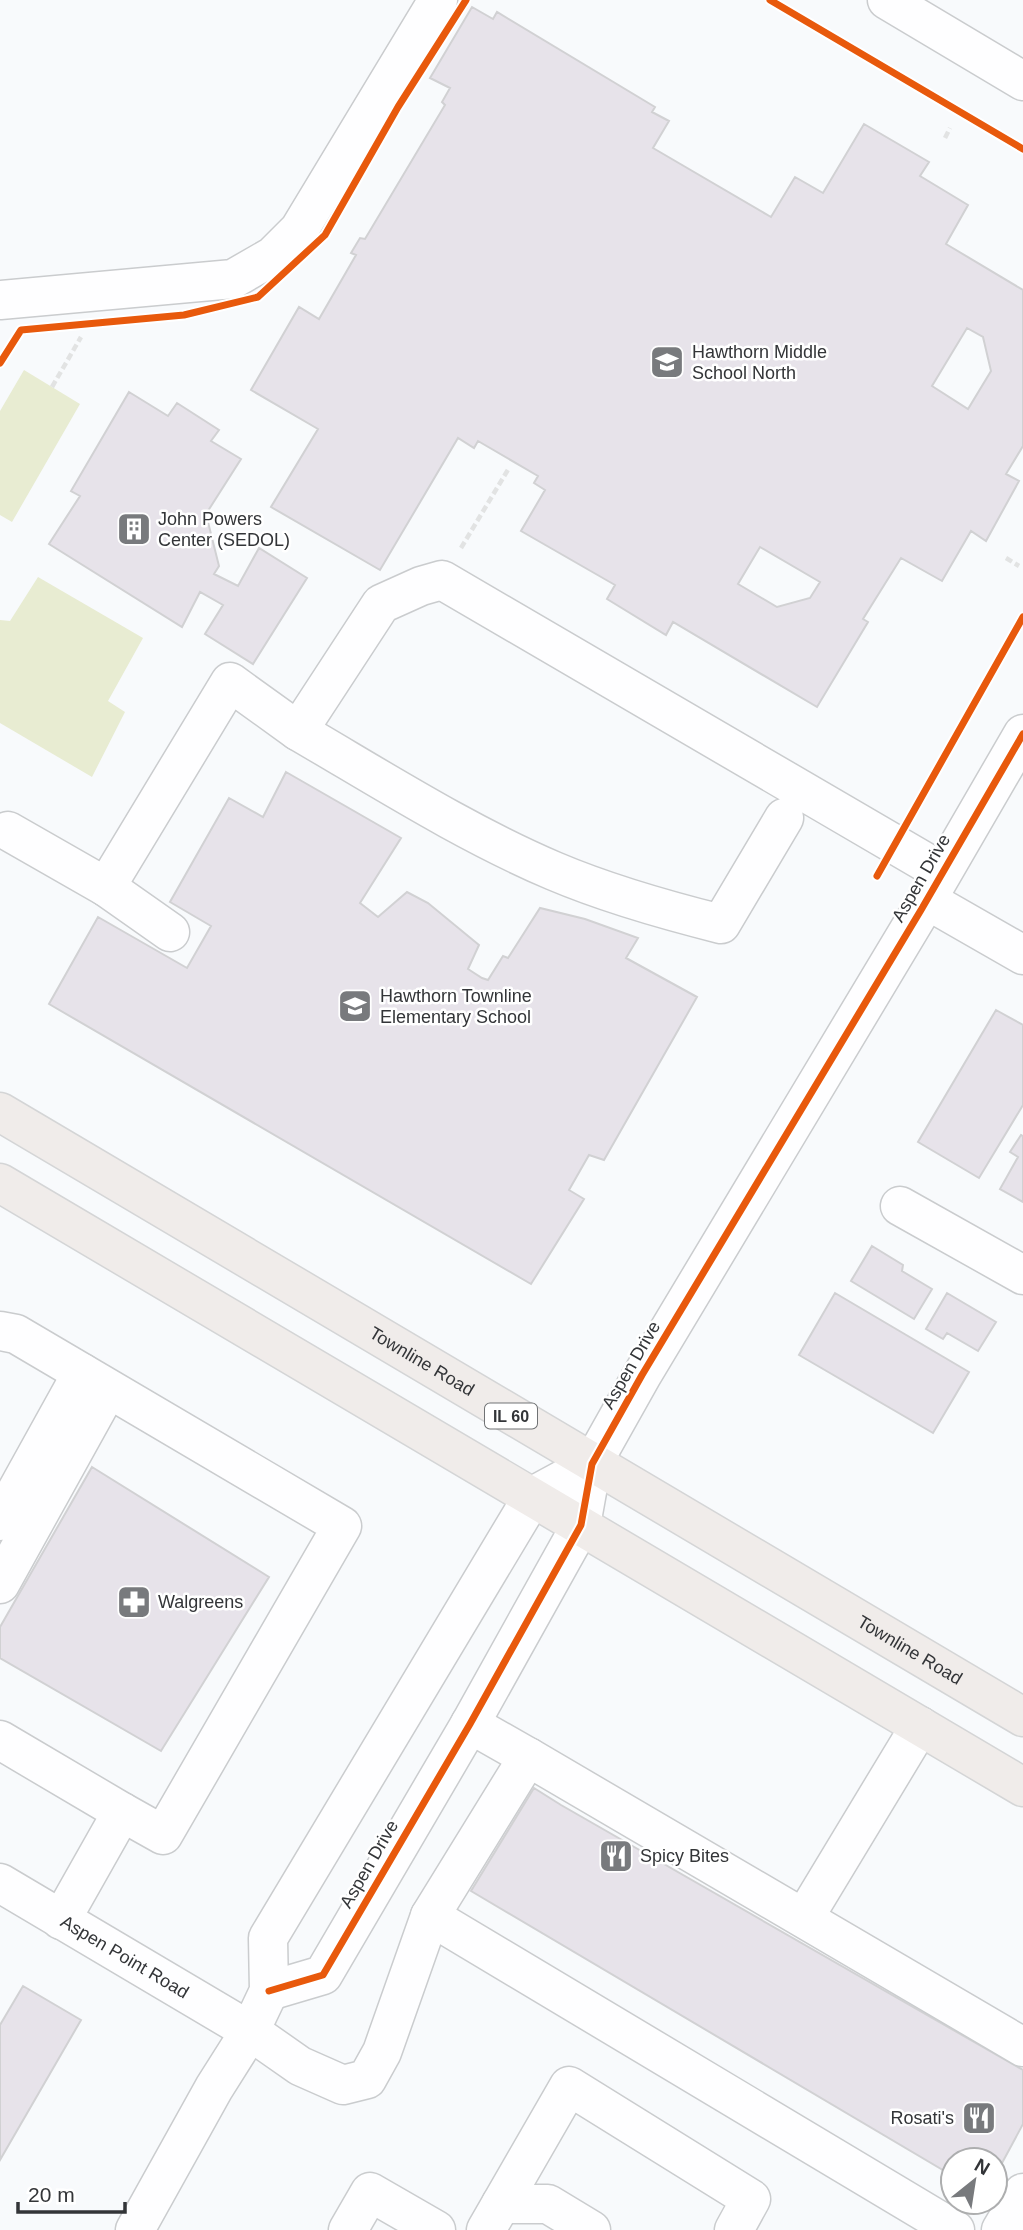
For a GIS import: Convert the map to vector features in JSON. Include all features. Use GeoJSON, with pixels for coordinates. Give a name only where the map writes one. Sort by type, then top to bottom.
{"type":"FeatureCollection","features":[{"type":"Feature","properties":{"kind":"main road","name":"Townline Road"},"geometry":{"type":"LineString","coordinates":[[0,1112],[1023,1717]]}},
{"type":"Feature","properties":{"kind":"main road"},"geometry":{"type":"LineString","coordinates":[[0,1183],[1023,1787]]}},
{"type":"Feature","properties":{"kind":"street"},"geometry":{"type":"LineString","coordinates":[[0,300],[233,279],[273,256],[299,230],[438,0]]}},
{"type":"Feature","properties":{"kind":"street"},"geometry":{"type":"LineString","coordinates":[[887,0],[1023,81]]}},
{"type":"Feature","properties":{"kind":"street"},"geometry":{"type":"LineString","coordinates":[[298,731],[381,604],[421,586],[442,580],[934,886],[1023,955]]}},
{"type":"Feature","properties":{"kind":"street"},"geometry":{"type":"LineString","coordinates":[[106,887],[230,681],[298,731],[449,818],[554,871],[651,906],[721,924],[784,818]]}},
{"type":"Feature","properties":{"kind":"street","name":"Aspen Drive"},"geometry":{"type":"LineString","coordinates":[[269,1991],[323,1975],[470,1724],[581,1525],[592,1464],[642,1375],[1023,734]]}},
{"type":"Feature","properties":{"kind":"street"},"geometry":{"type":"LineString","coordinates":[[8,831],[106,887],[170,932]]}},
{"type":"Feature","properties":{"kind":"street"},"geometry":{"type":"LineString","coordinates":[[900,1206],[1023,1275]]}},
{"type":"Feature","properties":{"kind":"street"},"geometry":{"type":"LineString","coordinates":[[0,1740],[163,1835],[342,1526],[95,1381],[5,1342]]}},
{"type":"Feature","properties":{"kind":"street"},"geometry":{"type":"LineString","coordinates":[[0,1521],[95,1381]]}},
{"type":"Feature","properties":{"kind":"street"},"geometry":{"type":"LineString","coordinates":[[0,1584],[95,1381]]}},
{"type":"Feature","properties":{"kind":"street"},"geometry":{"type":"LineString","coordinates":[[135,2230],[214,2088],[250,2031],[269,1991],[268,1938],[533,1496],[592,1464]]}},
{"type":"Feature","properties":{"kind":"street"},"geometry":{"type":"LineString","coordinates":[[470,1724],[1023,2047]]}},
{"type":"Feature","properties":{"kind":"street"},"geometry":{"type":"LineString","coordinates":[[804,1918],[920,1726]]}},
{"type":"Feature","properties":{"kind":"street"},"geometry":{"type":"LineString","coordinates":[[528,1757],[430,1916],[955,2230]]}},
{"type":"Feature","properties":{"kind":"street"},"geometry":{"type":"LineString","coordinates":[[61,1920],[122,1812]]}},
{"type":"Feature","properties":{"kind":"street","name":"Aspen Point Road"},"geometry":{"type":"LineString","coordinates":[[0,1883],[250,2031],[300,2066],[343,2085],[367,2080],[382,2052],[430,1916]]}},
{"type":"Feature","properties":{"kind":"street"},"geometry":{"type":"LineString","coordinates":[[493,2217],[569,2086],[751,2199],[734,2230]]}},
{"type":"Feature","properties":{"kind":"street"},"geometry":{"type":"LineString","coordinates":[[348,2230],[370,2192],[436,2230]]}},
{"type":"Feature","properties":{"kind":"street"},"geometry":{"type":"LineString","coordinates":[[1001,2230],[1023,2193]]}},
{"type":"Feature","properties":{"kind":"street"},"geometry":{"type":"LineString","coordinates":[[493,2217],[548,2204],[591,2230]]}},
{"type":"Feature","properties":{"kind":"path"},"geometry":{"type":"LineString","coordinates":[[945,138],[950,128]]}},
{"type":"Feature","properties":{"kind":"path"},"geometry":{"type":"LineString","coordinates":[[52,387],[81,337]]}},
{"type":"Feature","properties":{"kind":"path"},"geometry":{"type":"LineString","coordinates":[[442,580],[509,468]]}},
{"type":"Feature","properties":{"kind":"path"},"geometry":{"type":"LineString","coordinates":[[1006,558],[1019,566]]}},
{"type":"Feature","properties":{"kind":"green space"},"geometry":{"type":"Polygon","coordinates":[[[24,370],[80,404],[12,522],[0,515],[0,411],[24,370]]]}},
{"type":"Feature","properties":{"kind":"green space"},"geometry":{"type":"Polygon","coordinates":[[[38,577],[143,638],[108,701],[125,712],[92,777],[0,723],[0,620],[10,621],[38,577]]]}},
{"type":"Feature","properties":{"kind":"building","name":"Hawthorn Middle School North"},"geometry":{"type":"Polygon","coordinates":[[[472,7],[493,19],[497,12],[655,107],[652,112],[669,121],[653,148],[771,217],[795,177],[823,193],[864,124],[929,162],[920,176],[968,205],[946,244],[1023,290],[1023,446],[1006,474],[1019,481],[986,541],[971,531],[942,581],[901,558],[863,619],[868,622],[817,707],[673,622],[666,635],[607,599],[615,585],[521,531],[545,490],[534,483],[538,476],[478,441],[474,448],[458,438],[380,570],[271,507],[318,429],[251,390],[299,307],[319,319],[356,255],[351,253],[360,238],[365,239],[445,105],[442,102],[450,88],[430,78],[472,7]],[[967,328],[932,386],[968,409],[991,371],[983,337],[967,328]],[[760,547],[738,584],[777,607],[810,598],[820,582],[760,547]]]}},
{"type":"Feature","properties":{"kind":"building","name":"John Powers Center (SEDOL)"},"geometry":{"type":"Polygon","coordinates":[[[129,392],[168,416],[177,403],[219,430],[211,441],[241,459],[206,514],[219,566],[214,574],[238,586],[259,548],[307,578],[253,664],[205,634],[223,605],[200,592],[182,627],[49,544],[80,496],[71,491],[129,392]]]}},
{"type":"Feature","properties":{"kind":"building"},"geometry":{"type":"Polygon","coordinates":[[[286,772],[401,838],[360,903],[378,917],[407,892],[428,903],[479,945],[468,969],[482,978],[488,980],[503,956],[508,958],[540,908],[585,919],[638,938],[626,958],[697,997],[604,1160],[589,1155],[569,1190],[584,1199],[531,1284],[49,1004],[98,917],[187,968],[211,926],[170,902],[229,798],[263,817],[286,772]]]}},
{"type":"Feature","properties":{"kind":"building"},"geometry":{"type":"Polygon","coordinates":[[[996,1010],[1023,1025],[1023,1105],[979,1178],[918,1142],[996,1010]]]}},
{"type":"Feature","properties":{"kind":"building"},"geometry":{"type":"Polygon","coordinates":[[[1021,1135],[1023,1202],[1000,1189],[1018,1157],[1010,1152],[1021,1135]]]}},
{"type":"Feature","properties":{"kind":"building"},"geometry":{"type":"Polygon","coordinates":[[[872,1246],[903,1265],[902,1271],[932,1289],[914,1319],[851,1281],[872,1246]]]}},
{"type":"Feature","properties":{"kind":"building"},"geometry":{"type":"Polygon","coordinates":[[[835,1293],[969,1372],[933,1433],[799,1355],[835,1293]]]}},
{"type":"Feature","properties":{"kind":"building"},"geometry":{"type":"Polygon","coordinates":[[[947,1293],[996,1322],[978,1351],[947,1333],[943,1339],[926,1329],[947,1293]]]}},
{"type":"Feature","properties":{"kind":"building","name":"Walgreens"},"geometry":{"type":"Polygon","coordinates":[[[92,1467],[269,1577],[161,1751],[0,1658],[0,1627],[92,1467]]]}},
{"type":"Feature","properties":{"kind":"building"},"geometry":{"type":"Polygon","coordinates":[[[534,1788],[1023,2070],[1023,2124],[1009,2150],[1009,2146],[939,2146],[939,2168],[471,1891],[534,1788]]]}},
{"type":"Feature","properties":{"kind":"building"},"geometry":{"type":"Polygon","coordinates":[[[23,1986],[81,2020],[0,2160],[0,2025],[23,1986]]]}},
{"type":"Feature","properties":{"kind":"cycle path"},"geometry":{"type":"LineString","coordinates":[[0,363],[21,330],[184,315],[258,297],[325,235],[398,107],[466,0]]}},
{"type":"Feature","properties":{"kind":"cycle path"},"geometry":{"type":"LineString","coordinates":[[770,0],[1023,149]]}},
{"type":"Feature","properties":{"kind":"cycle path"},"geometry":{"type":"LineString","coordinates":[[877,876],[1023,617]]}},
{"type":"Feature","properties":{"kind":"cycle path"},"geometry":{"type":"LineString","coordinates":[[269,1991],[323,1975],[470,1724],[581,1525],[592,1464],[642,1375],[921,910],[1023,734]]}},
{"type":"Feature","properties":{"kind":"place","name":"Hawthorn Middle School North"},"geometry":{"type":"Point","coordinates":[667,362]}},
{"type":"Feature","properties":{"kind":"place","name":"John Powers Center (SEDOL)"},"geometry":{"type":"Point","coordinates":[134,529]}},
{"type":"Feature","properties":{"kind":"place","name":"Hawthorn Townline Elementary School"},"geometry":{"type":"Point","coordinates":[355,1006]}},
{"type":"Feature","properties":{"kind":"place","name":"Walgreens"},"geometry":{"type":"Point","coordinates":[134,1602]}},
{"type":"Feature","properties":{"kind":"place","name":"Spicy Bites"},"geometry":{"type":"Point","coordinates":[616,1856]}},
{"type":"Feature","properties":{"kind":"place","name":"Rosati's"},"geometry":{"type":"Point","coordinates":[979,2118]}}]}
